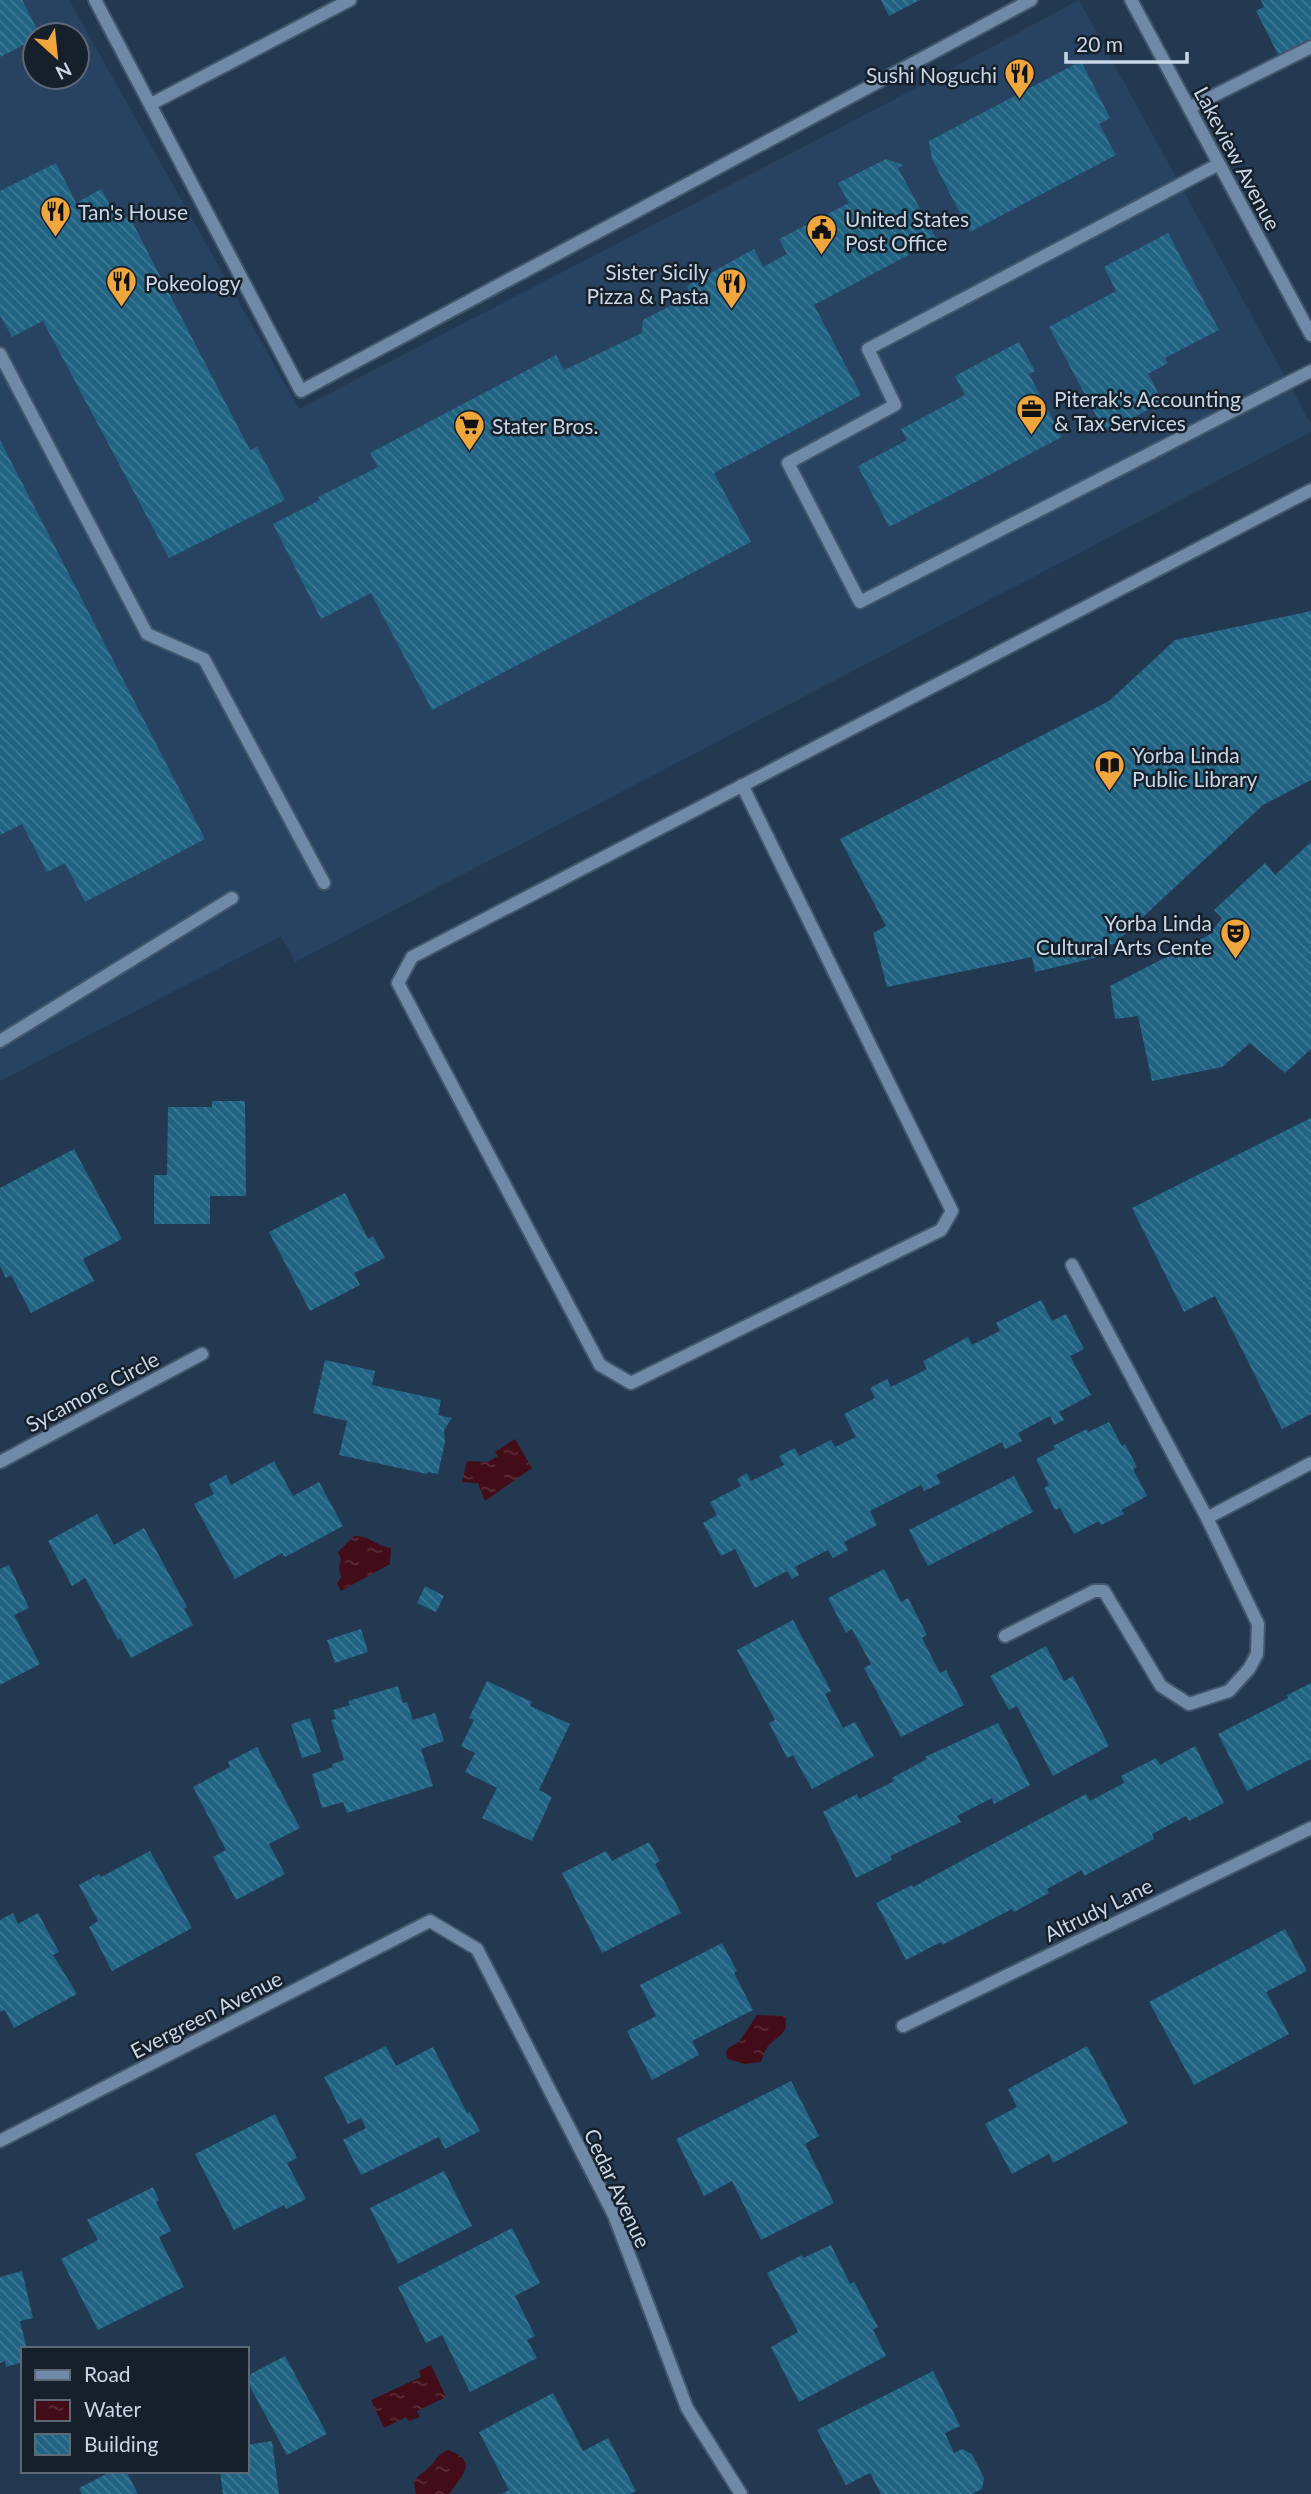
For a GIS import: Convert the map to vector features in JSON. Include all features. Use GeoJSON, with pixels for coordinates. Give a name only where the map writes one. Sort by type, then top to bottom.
{"type":"FeatureCollection","features":[{"type":"Feature","properties":{"kind":"street"},"geometry":{"type":"LineString","coordinates":[[95,0],[301,391],[1031,0]]}},
{"type":"Feature","properties":{"kind":"street"},"geometry":{"type":"LineString","coordinates":[[151,104],[350,0]]}},
{"type":"Feature","properties":{"kind":"street","name":"Lakeview Avenue"},"geometry":{"type":"LineString","coordinates":[[1131,0],[1311,335]]}},
{"type":"Feature","properties":{"kind":"street"},"geometry":{"type":"LineString","coordinates":[[1189,108],[1311,47]]}},
{"type":"Feature","properties":{"kind":"street"},"geometry":{"type":"LineString","coordinates":[[1219,164],[868,349],[895,405],[789,463],[860,602],[1311,371]]}},
{"type":"Feature","properties":{"kind":"street"},"geometry":{"type":"LineString","coordinates":[[0,354],[148,634],[204,659],[324,883]]}},
{"type":"Feature","properties":{"kind":"street"},"geometry":{"type":"LineString","coordinates":[[742,785],[952,1211],[942,1230],[631,1382],[600,1365],[398,983],[412,957],[742,785],[1311,490]]}},
{"type":"Feature","properties":{"kind":"street"},"geometry":{"type":"LineString","coordinates":[[0,1041],[232,898]]}},
{"type":"Feature","properties":{"kind":"street"},"geometry":{"type":"LineString","coordinates":[[1005,1636],[1094,1591],[1104,1591],[1161,1686],[1189,1704],[1229,1690],[1250,1669],[1257,1654],[1258,1624],[1207,1518],[1072,1265]]}},
{"type":"Feature","properties":{"kind":"street","name":"Sycamore Circle"},"geometry":{"type":"LineString","coordinates":[[0,1462],[202,1353]]}},
{"type":"Feature","properties":{"kind":"street"},"geometry":{"type":"LineString","coordinates":[[1207,1518],[1311,1463]]}},
{"type":"Feature","properties":{"kind":"street","name":"Altrudy Lane"},"geometry":{"type":"LineString","coordinates":[[903,2026],[1311,1828]]}},
{"type":"Feature","properties":{"kind":"street","name":"Evergreen Avenue"},"geometry":{"type":"LineString","coordinates":[[0,2141],[430,1921]]}},
{"type":"Feature","properties":{"kind":"street","name":"Cedar Avenue"},"geometry":{"type":"LineString","coordinates":[[430,1921],[477,1949],[614,2215],[687,2408],[741,2494]]}},
{"type":"Feature","properties":{"kind":"shaded area"},"geometry":{"type":"Polygon","coordinates":[[[0,0],[69,0],[81,21],[21,21],[21,91],[91,91],[91,39],[299,409],[880,107],[1079,0],[1311,424],[1311,432],[295,962],[281,936],[0,1081],[0,0]]]}},
{"type":"Feature","properties":{"kind":"water"},"geometry":{"type":"Polygon","coordinates":[[[515,1439],[532,1468],[485,1501],[478,1483],[462,1482],[467,1461],[488,1462],[498,1456],[495,1452],[515,1439]]]}},
{"type":"Feature","properties":{"kind":"water"},"geometry":{"type":"Polygon","coordinates":[[[354,1536],[364,1537],[391,1548],[390,1564],[341,1591],[337,1584],[341,1577],[341,1559],[338,1552],[354,1536]]]}},
{"type":"Feature","properties":{"kind":"water"},"geometry":{"type":"Polygon","coordinates":[[[757,2015],[785,2016],[785,2030],[769,2045],[761,2062],[745,2064],[728,2059],[728,2048],[739,2042],[757,2015]]]}},
{"type":"Feature","properties":{"kind":"water"},"geometry":{"type":"Polygon","coordinates":[[[431,2365],[446,2397],[417,2411],[420,2417],[409,2421],[406,2417],[384,2428],[371,2400],[421,2377],[419,2371],[431,2365]]]}},
{"type":"Feature","properties":{"kind":"water"},"geometry":{"type":"Polygon","coordinates":[[[448,2450],[458,2454],[466,2464],[458,2482],[449,2494],[416,2494],[414,2481],[448,2450]]]}},
{"type":"Feature","properties":{"kind":"building"},"geometry":{"type":"Polygon","coordinates":[[[0,0],[22,0],[33,21],[21,21],[21,46],[0,57],[0,0]]]}},
{"type":"Feature","properties":{"kind":"building"},"geometry":{"type":"Polygon","coordinates":[[[881,0],[920,0],[889,16],[881,0]]]}},
{"type":"Feature","properties":{"kind":"building"},"geometry":{"type":"Polygon","coordinates":[[[1261,0],[1311,0],[1311,40],[1279,56],[1256,11],[1264,7],[1261,0]]]}},
{"type":"Feature","properties":{"kind":"building"},"geometry":{"type":"Polygon","coordinates":[[[1081,61],[1110,118],[1099,124],[1116,155],[970,232],[932,159],[929,141],[1081,61]]]}},
{"type":"Feature","properties":{"kind":"building"},"geometry":{"type":"Polygon","coordinates":[[[886,159],[903,165],[898,168],[937,240],[814,305],[861,395],[714,473],[751,542],[432,710],[371,593],[321,619],[273,524],[320,500],[318,497],[378,467],[370,453],[556,355],[564,370],[642,333],[643,320],[692,295],[687,286],[754,249],[763,267],[787,254],[779,239],[849,203],[838,183],[886,159]]]}},
{"type":"Feature","properties":{"kind":"building"},"geometry":{"type":"Polygon","coordinates":[[[56,163],[76,203],[101,189],[119,221],[129,216],[250,450],[257,447],[285,500],[169,558],[43,321],[12,337],[0,315],[0,191],[56,163]]]}},
{"type":"Feature","properties":{"kind":"building"},"geometry":{"type":"Polygon","coordinates":[[[1168,233],[1219,330],[1165,358],[1168,363],[1148,374],[1163,402],[1105,432],[1049,327],[1116,291],[1104,267],[1168,233]]]}},
{"type":"Feature","properties":{"kind":"building"},"geometry":{"type":"Polygon","coordinates":[[[1019,342],[1035,371],[1029,374],[1062,437],[889,527],[858,466],[907,440],[901,429],[965,395],[955,376],[1019,342]]]}},
{"type":"Feature","properties":{"kind":"building"},"geometry":{"type":"Polygon","coordinates":[[[0,440],[205,839],[85,902],[65,863],[47,872],[22,824],[0,835],[0,440]]]}},
{"type":"Feature","properties":{"kind":"building","name":"Yorba Linda Public Library"},"geometry":{"type":"Polygon","coordinates":[[[1311,611],[1311,780],[1263,805],[1114,944],[1102,945],[1103,956],[1035,972],[1032,957],[887,987],[873,933],[886,926],[840,839],[1109,701],[1175,640],[1311,611]]]}},
{"type":"Feature","properties":{"kind":"building","name":"Yorba Linda Cultural Arts Cente"},"geometry":{"type":"Polygon","coordinates":[[[1311,842],[1311,1049],[1285,1073],[1250,1043],[1222,1067],[1152,1081],[1138,1016],[1115,1019],[1110,986],[1209,935],[1222,918],[1214,910],[1265,863],[1275,875],[1311,842]]]}},
{"type":"Feature","properties":{"kind":"building"},"geometry":{"type":"Polygon","coordinates":[[[212,1101],[245,1101],[246,1196],[210,1196],[210,1224],[154,1224],[154,1175],[167,1175],[168,1107],[212,1107],[212,1101]]]}},
{"type":"Feature","properties":{"kind":"building"},"geometry":{"type":"Polygon","coordinates":[[[1311,1118],[1311,1414],[1282,1429],[1215,1296],[1184,1312],[1132,1208],[1311,1118]]]}},
{"type":"Feature","properties":{"kind":"building"},"geometry":{"type":"Polygon","coordinates":[[[74,1149],[122,1239],[83,1259],[94,1281],[31,1313],[11,1275],[6,1278],[0,1266],[0,1188],[74,1149]]]}},
{"type":"Feature","properties":{"kind":"building"},"geometry":{"type":"Polygon","coordinates":[[[345,1193],[368,1239],[373,1236],[385,1258],[354,1273],[360,1285],[310,1311],[269,1232],[345,1193]]]}},
{"type":"Feature","properties":{"kind":"building"},"geometry":{"type":"Polygon","coordinates":[[[1041,1300],[1052,1321],[1066,1314],[1084,1349],[1070,1356],[1091,1395],[1059,1412],[1064,1420],[1054,1425],[1050,1416],[1018,1433],[1022,1441],[1005,1449],[1002,1442],[936,1475],[941,1483],[924,1491],[921,1485],[870,1511],[877,1525],[844,1542],[848,1550],[833,1558],[828,1550],[795,1567],[799,1575],[792,1579],[787,1571],[755,1588],[735,1549],[721,1556],[703,1523],[717,1515],[710,1502],[741,1486],[737,1479],[747,1473],[751,1481],[784,1465],[779,1456],[795,1448],[799,1456],[831,1440],[835,1447],[856,1437],[844,1414],[875,1398],[870,1388],[887,1379],[891,1387],[927,1369],[923,1361],[968,1337],[972,1345],[1000,1331],[996,1323],[1041,1300]]]}},
{"type":"Feature","properties":{"kind":"building"},"geometry":{"type":"Polygon","coordinates":[[[325,1360],[375,1371],[372,1385],[441,1400],[438,1415],[452,1418],[444,1430],[445,1442],[438,1474],[339,1455],[347,1421],[313,1413],[325,1360]]]}},
{"type":"Feature","properties":{"kind":"building"},"geometry":{"type":"Polygon","coordinates":[[[1109,1422],[1137,1467],[1133,1469],[1147,1496],[1121,1510],[1124,1514],[1101,1525],[1099,1521],[1074,1534],[1060,1508],[1055,1510],[1044,1488],[1049,1485],[1036,1459],[1055,1449],[1053,1446],[1087,1429],[1088,1432],[1109,1422]]]}},
{"type":"Feature","properties":{"kind":"building"},"geometry":{"type":"Polygon","coordinates":[[[274,1461],[293,1496],[319,1482],[343,1526],[285,1557],[282,1553],[235,1579],[194,1504],[214,1494],[209,1484],[226,1475],[231,1485],[274,1461]]]}},
{"type":"Feature","properties":{"kind":"building"},"geometry":{"type":"Polygon","coordinates":[[[1014,1476],[1033,1512],[928,1566],[909,1530],[1014,1476]]]}},
{"type":"Feature","properties":{"kind":"building"},"geometry":{"type":"Polygon","coordinates":[[[97,1514],[114,1545],[144,1528],[187,1607],[184,1609],[193,1625],[131,1658],[120,1638],[118,1640],[85,1578],[72,1586],[48,1541],[97,1514]]]}},
{"type":"Feature","properties":{"kind":"building"},"geometry":{"type":"Polygon","coordinates":[[[9,1565],[29,1608],[14,1615],[40,1664],[0,1685],[0,1569],[9,1565]]]}},
{"type":"Feature","properties":{"kind":"building"},"geometry":{"type":"Polygon","coordinates":[[[884,1569],[901,1602],[908,1598],[927,1635],[922,1638],[940,1673],[946,1670],[964,1705],[901,1737],[864,1668],[871,1664],[852,1629],[846,1633],[828,1598],[884,1569]]]}},
{"type":"Feature","properties":{"kind":"building"},"geometry":{"type":"Polygon","coordinates":[[[425,1586],[444,1596],[436,1612],[417,1603],[425,1586]]]}},
{"type":"Feature","properties":{"kind":"building"},"geometry":{"type":"Polygon","coordinates":[[[793,1620],[831,1691],[825,1694],[843,1728],[855,1722],[874,1756],[812,1789],[793,1755],[787,1758],[769,1723],[775,1720],[737,1650],[793,1620]]]}},
{"type":"Feature","properties":{"kind":"building"},"geometry":{"type":"Polygon","coordinates":[[[361,1629],[368,1652],[335,1663],[327,1640],[361,1629]]]}},
{"type":"Feature","properties":{"kind":"building"},"geometry":{"type":"Polygon","coordinates":[[[1046,1646],[1064,1681],[1073,1676],[1109,1746],[1053,1776],[1017,1706],[1009,1710],[990,1676],[1046,1646]]]}},
{"type":"Feature","properties":{"kind":"building"},"geometry":{"type":"Polygon","coordinates":[[[487,1681],[532,1702],[530,1706],[570,1724],[539,1790],[552,1797],[532,1841],[482,1818],[497,1788],[465,1772],[475,1753],[461,1746],[474,1720],[469,1718],[487,1681]]]}},
{"type":"Feature","properties":{"kind":"building"},"geometry":{"type":"Polygon","coordinates":[[[1311,1683],[1311,1759],[1247,1791],[1218,1734],[1311,1683]]]}},
{"type":"Feature","properties":{"kind":"building"},"geometry":{"type":"Polygon","coordinates":[[[398,1686],[403,1703],[407,1702],[413,1720],[435,1713],[444,1741],[421,1749],[433,1786],[347,1813],[343,1802],[322,1808],[312,1774],[344,1760],[331,1720],[336,1719],[333,1710],[350,1705],[348,1701],[398,1686]]]}},
{"type":"Feature","properties":{"kind":"building"},"geometry":{"type":"Polygon","coordinates":[[[310,1718],[321,1752],[302,1758],[291,1724],[310,1718]]]}},
{"type":"Feature","properties":{"kind":"building"},"geometry":{"type":"Polygon","coordinates":[[[998,1723],[1030,1785],[994,1804],[992,1798],[957,1816],[961,1822],[890,1856],[892,1860],[856,1878],[823,1812],[857,1794],[859,1799],[894,1781],[892,1778],[927,1759],[925,1757],[998,1723]]]}},
{"type":"Feature","properties":{"kind":"building"},"geometry":{"type":"Polygon","coordinates":[[[1195,1746],[1224,1803],[1189,1821],[1186,1816],[1152,1834],[1154,1839],[1084,1876],[1082,1870],[1047,1889],[1049,1893],[1014,1912],[1012,1909],[906,1960],[876,1903],[912,1885],[913,1887],[1086,1794],[1090,1801],[1124,1783],[1121,1776],[1156,1758],[1160,1765],[1195,1746]]]}},
{"type":"Feature","properties":{"kind":"building"},"geometry":{"type":"Polygon","coordinates":[[[257,1747],[300,1828],[269,1844],[285,1874],[236,1900],[213,1857],[226,1850],[193,1787],[230,1767],[228,1762],[257,1747]]]}},
{"type":"Feature","properties":{"kind":"building"},"geometry":{"type":"Polygon","coordinates":[[[649,1842],[660,1861],[655,1864],[681,1913],[602,1953],[562,1873],[606,1851],[612,1861],[649,1842]]]}},
{"type":"Feature","properties":{"kind":"building"},"geometry":{"type":"Polygon","coordinates":[[[150,1851],[192,1928],[112,1971],[89,1927],[98,1921],[79,1885],[99,1874],[101,1877],[150,1851]]]}},
{"type":"Feature","properties":{"kind":"building"},"geometry":{"type":"Polygon","coordinates":[[[13,1913],[18,1924],[38,1913],[59,1952],[53,1955],[77,1994],[14,2028],[5,2010],[0,2012],[0,1920],[13,1913]]]}},
{"type":"Feature","properties":{"kind":"building"},"geometry":{"type":"Polygon","coordinates":[[[1285,1929],[1307,1971],[1266,1992],[1289,2034],[1194,2085],[1149,2002],[1285,1929]]]}},
{"type":"Feature","properties":{"kind":"building"},"geometry":{"type":"Polygon","coordinates":[[[722,1943],[753,2010],[692,2041],[699,2055],[652,2080],[627,2031],[656,2016],[640,1985],[722,1943]]]}},
{"type":"Feature","properties":{"kind":"building"},"geometry":{"type":"Polygon","coordinates":[[[386,2046],[396,2066],[433,2047],[467,2113],[470,2112],[480,2131],[445,2149],[439,2137],[361,2175],[343,2140],[366,2128],[361,2118],[348,2124],[324,2077],[386,2046]]]}},
{"type":"Feature","properties":{"kind":"building"},"geometry":{"type":"Polygon","coordinates":[[[1087,2046],[1128,2123],[1053,2163],[1049,2154],[1012,2174],[985,2124],[1017,2107],[1008,2089],[1087,2046]]]}},
{"type":"Feature","properties":{"kind":"building"},"geometry":{"type":"Polygon","coordinates":[[[791,2081],[819,2136],[805,2144],[834,2203],[761,2240],[732,2181],[704,2196],[676,2139],[791,2081]]]}},
{"type":"Feature","properties":{"kind":"building"},"geometry":{"type":"Polygon","coordinates":[[[275,2114],[297,2158],[287,2163],[306,2199],[286,2209],[284,2205],[234,2230],[195,2154],[275,2114]]]}},
{"type":"Feature","properties":{"kind":"building"},"geometry":{"type":"Polygon","coordinates":[[[444,2171],[472,2226],[398,2264],[370,2208],[444,2171]]]}},
{"type":"Feature","properties":{"kind":"building"},"geometry":{"type":"Polygon","coordinates":[[[153,2187],[159,2200],[156,2202],[171,2231],[159,2237],[184,2287],[98,2330],[61,2259],[98,2240],[87,2220],[153,2187]]]}},
{"type":"Feature","properties":{"kind":"building"},"geometry":{"type":"Polygon","coordinates":[[[512,2228],[540,2283],[515,2296],[535,2336],[527,2340],[537,2358],[470,2392],[442,2335],[426,2343],[398,2287],[512,2228]]]}},
{"type":"Feature","properties":{"kind":"building"},"geometry":{"type":"Polygon","coordinates":[[[831,2245],[850,2284],[854,2282],[878,2327],[873,2330],[886,2356],[799,2402],[771,2347],[798,2332],[767,2273],[802,2255],[803,2258],[831,2245]]]}},
{"type":"Feature","properties":{"kind":"building"},"geometry":{"type":"Polygon","coordinates":[[[22,2271],[33,2318],[20,2321],[26,2347],[21,2347],[21,2363],[6,2367],[5,2361],[0,2363],[0,2277],[22,2271]]]}},
{"type":"Feature","properties":{"kind":"building"},"geometry":{"type":"Polygon","coordinates":[[[285,2356],[327,2434],[287,2455],[248,2383],[248,2375],[285,2356]]]}},
{"type":"Feature","properties":{"kind":"building"},"geometry":{"type":"Polygon","coordinates":[[[933,2371],[960,2426],[945,2433],[954,2453],[962,2449],[972,2454],[984,2478],[982,2489],[972,2494],[881,2494],[870,2473],[846,2485],[817,2430],[933,2371]]]}},
{"type":"Feature","properties":{"kind":"building"},"geometry":{"type":"Polygon","coordinates":[[[553,2393],[583,2451],[608,2438],[636,2491],[630,2494],[501,2494],[509,2490],[479,2432],[553,2393]]]}},
{"type":"Feature","properties":{"kind":"building"},"geometry":{"type":"Polygon","coordinates":[[[272,2441],[279,2494],[223,2494],[220,2473],[248,2473],[248,2445],[272,2441]]]}},
{"type":"Feature","properties":{"kind":"building"},"geometry":{"type":"Polygon","coordinates":[[[108,2473],[127,2473],[138,2494],[82,2494],[79,2488],[108,2473]]]}},
{"type":"Feature","properties":{"kind":"place","name":"Sushi Noguchi"},"geometry":{"type":"Point","coordinates":[1020,101]}},
{"type":"Feature","properties":{"kind":"place","name":"Tan's House"},"geometry":{"type":"Point","coordinates":[55,238]}},
{"type":"Feature","properties":{"kind":"place","name":"United States Post Office"},"geometry":{"type":"Point","coordinates":[822,257]}},
{"type":"Feature","properties":{"kind":"place","name":"Pokeology"},"geometry":{"type":"Point","coordinates":[122,309]}},
{"type":"Feature","properties":{"kind":"place","name":"Sister Sicily Pizza & Pasta"},"geometry":{"type":"Point","coordinates":[732,310]}},
{"type":"Feature","properties":{"kind":"place","name":"Piterak's Accounting & Tax Services"},"geometry":{"type":"Point","coordinates":[1031,437]}},
{"type":"Feature","properties":{"kind":"place","name":"Stater Bros."},"geometry":{"type":"Point","coordinates":[469,452]}},
{"type":"Feature","properties":{"kind":"place","name":"Yorba Linda Public Library"},"geometry":{"type":"Point","coordinates":[1109,793]}},
{"type":"Feature","properties":{"kind":"place","name":"Yorba Linda Cultural Arts Cente"},"geometry":{"type":"Point","coordinates":[1235,961]}}]}
